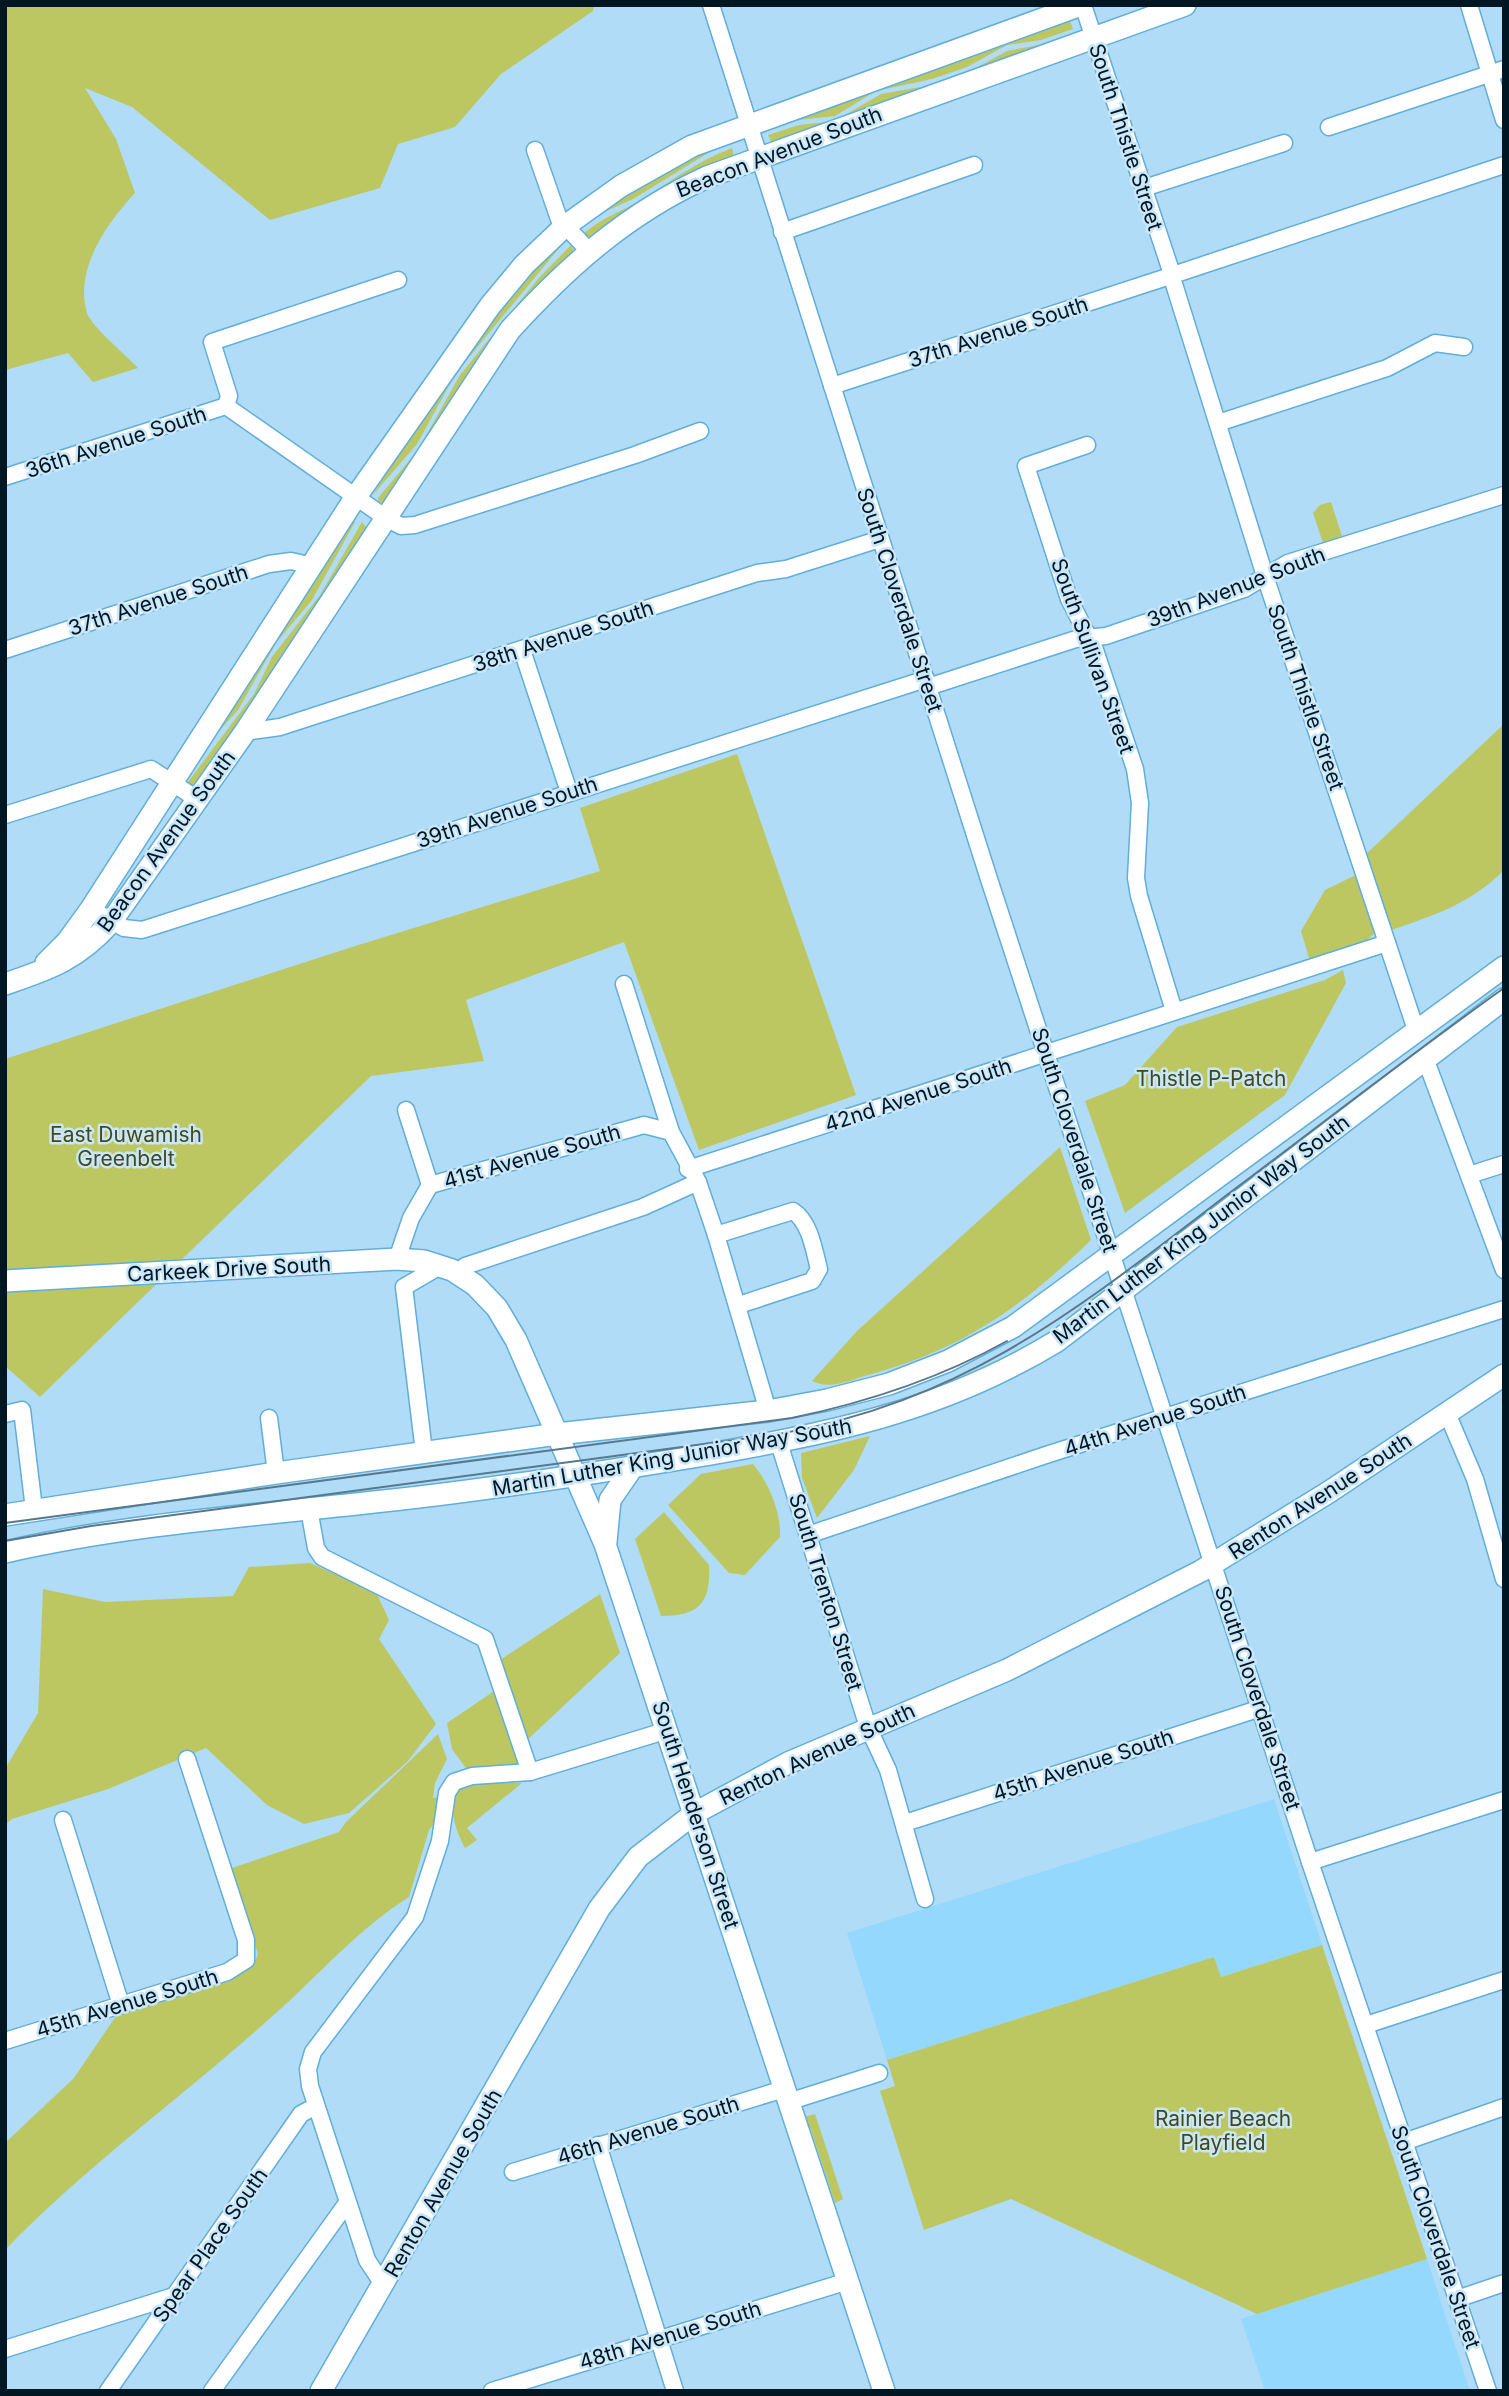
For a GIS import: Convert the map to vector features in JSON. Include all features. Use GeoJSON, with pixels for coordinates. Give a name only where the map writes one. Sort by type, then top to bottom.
{"type":"FeatureCollection","features":[{"type":"Feature","properties":{"kind":"main road","name":"Beacon Avenue South"},"geometry":{"type":"LineString","coordinates":[[1082,5],[692,146],[653,166],[565,226],[524,265],[490,306],[355,498],[172,779],[91,909],[66,942],[37,972],[41,974],[56,967],[81,951],[111,922],[246,732],[510,330],[550,286],[589,251],[655,202],[758,157],[1185,5]]}},
{"type":"Feature","properties":{"kind":"main road","name":"Martin Luther King Junior Way South"},"geometry":{"type":"LineString","coordinates":[[5,1515],[424,1452],[557,1434],[768,1411],[889,1384],[948,1361],[1013,1327],[1504,967]]}},
{"type":"Feature","properties":{"kind":"main road"},"geometry":{"type":"LineString","coordinates":[[7,977],[37,972]]}},
{"type":"Feature","properties":{"kind":"main road","name":"Martin Luther King Junior Way South"},"geometry":{"type":"LineString","coordinates":[[5,1552],[84,1537],[575,1477],[779,1443],[855,1427],[965,1388],[1057,1340],[1504,999]]}},
{"type":"Feature","properties":{"kind":"main road","name":"Carkeek Drive South"},"geometry":{"type":"LineString","coordinates":[[5,1281],[397,1259],[451,1270]]}},
{"type":"Feature","properties":{"kind":"main road","name":"South Henderson Street"},"geometry":{"type":"LineString","coordinates":[[451,1270],[490,1298],[506,1321],[606,1544],[884,2391]]}},
{"type":"Feature","properties":{"kind":"main road","name":"Renton Avenue South"},"geometry":{"type":"LineString","coordinates":[[321,2391],[384,2286],[599,1909],[638,1857],[695,1813],[788,1763],[1007,1670],[1214,1563],[1504,1375]]}},
{"type":"Feature","properties":{"kind":"main road"},"geometry":{"type":"LineString","coordinates":[[606,1544],[610,1500],[632,1468]]}},
{"type":"Feature","properties":{"kind":"street","name":"South Cloverdale Street"},"geometry":{"type":"LineString","coordinates":[[711,5],[747,125],[1047,1054],[1310,1861],[1488,2391]]}},
{"type":"Feature","properties":{"kind":"street","name":"South Thistle Street"},"geometry":{"type":"LineString","coordinates":[[1082,5],[1144,188],[1265,576],[1416,1030]]}},
{"type":"Feature","properties":{"kind":"street"},"geometry":{"type":"LineString","coordinates":[[1469,5],[1497,71],[1504,120]]}},
{"type":"Feature","properties":{"kind":"street"},"geometry":{"type":"LineString","coordinates":[[1329,127],[1497,71]]}},
{"type":"Feature","properties":{"kind":"street"},"geometry":{"type":"LineString","coordinates":[[1144,188],[1284,143]]}},
{"type":"Feature","properties":{"kind":"street"},"geometry":{"type":"LineString","coordinates":[[535,150],[555,211],[589,251]]}},
{"type":"Feature","properties":{"kind":"street"},"geometry":{"type":"LineString","coordinates":[[782,232],[974,165]]}},
{"type":"Feature","properties":{"kind":"street","name":"37th Avenue South"},"geometry":{"type":"LineString","coordinates":[[832,386],[1504,165]]}},
{"type":"Feature","properties":{"kind":"street"},"geometry":{"type":"LineString","coordinates":[[398,280],[212,342],[229,396],[226,406],[355,498],[401,526],[415,525],[635,455],[700,430]]}},
{"type":"Feature","properties":{"kind":"street"},"geometry":{"type":"LineString","coordinates":[[1218,424],[1387,369],[1435,343],[1464,347]]}},
{"type":"Feature","properties":{"kind":"street","name":"36th Avenue South"},"geometry":{"type":"LineString","coordinates":[[5,477],[226,406]]}},
{"type":"Feature","properties":{"kind":"street","name":"South Sullivan Street"},"geometry":{"type":"LineString","coordinates":[[1087,445],[1026,466],[1069,599],[1089,638],[1139,786],[1136,878],[1174,1011]]}},
{"type":"Feature","properties":{"kind":"street","name":"39th Avenue South"},"geometry":{"type":"LineString","coordinates":[[91,909],[111,922],[134,931],[142,930],[569,792],[1076,639],[1106,636],[1244,589],[1288,563],[1504,495]]}},
{"type":"Feature","properties":{"kind":"street","name":"38th Avenue South"},"geometry":{"type":"LineString","coordinates":[[246,732],[280,727],[757,573],[786,569],[880,539]]}},
{"type":"Feature","properties":{"kind":"street","name":"37th Avenue South"},"geometry":{"type":"LineString","coordinates":[[5,650],[269,564],[291,561],[313,566]]}},
{"type":"Feature","properties":{"kind":"street"},"geometry":{"type":"LineString","coordinates":[[522,650],[569,792]]}},
{"type":"Feature","properties":{"kind":"street"},"geometry":{"type":"LineString","coordinates":[[5,815],[143,770],[157,771],[172,779],[197,799]]}},
{"type":"Feature","properties":{"kind":"street","name":"42nd Avenue South"},"geometry":{"type":"LineString","coordinates":[[424,1452],[404,1287],[643,1206],[693,1176],[1174,1011],[1387,943]]}},
{"type":"Feature","properties":{"kind":"street"},"geometry":{"type":"LineString","coordinates":[[624,984],[671,1132],[693,1176],[716,1235],[739,1305],[768,1411]]}},
{"type":"Feature","properties":{"kind":"street"},"geometry":{"type":"LineString","coordinates":[[1425,1058],[1504,1270]]}},
{"type":"Feature","properties":{"kind":"street"},"geometry":{"type":"LineString","coordinates":[[406,1110],[430,1185]]}},
{"type":"Feature","properties":{"kind":"street","name":"41st Avenue South"},"geometry":{"type":"LineString","coordinates":[[397,1259],[411,1218],[430,1185],[644,1125],[671,1132]]}},
{"type":"Feature","properties":{"kind":"street"},"geometry":{"type":"LineString","coordinates":[[1469,1175],[1504,1164]]}},
{"type":"Feature","properties":{"kind":"street"},"geometry":{"type":"LineString","coordinates":[[716,1235],[793,1211],[802,1217],[813,1250],[819,1269],[812,1281],[739,1305]]}},
{"type":"Feature","properties":{"kind":"street","name":"44th Avenue South"},"geometry":{"type":"LineString","coordinates":[[808,1535],[1504,1309]]}},
{"type":"Feature","properties":{"kind":"street"},"geometry":{"type":"LineString","coordinates":[[5,1414],[22,1410],[34,1510]]}},
{"type":"Feature","properties":{"kind":"street"},"geometry":{"type":"LineString","coordinates":[[1447,1413],[1475,1479],[1504,1579]]}},
{"type":"Feature","properties":{"kind":"street"},"geometry":{"type":"LineString","coordinates":[[269,1418],[276,1473]]}},
{"type":"Feature","properties":{"kind":"street","name":"South Trenton Street"},"geometry":{"type":"LineString","coordinates":[[779,1443],[868,1727],[888,1770],[905,1822],[905,1835],[925,1899]]}},
{"type":"Feature","properties":{"kind":"street"},"geometry":{"type":"LineString","coordinates":[[309,1509],[316,1548],[322,1557],[485,1639],[530,1772]]}},
{"type":"Feature","properties":{"kind":"street","name":"45th Avenue South"},"geometry":{"type":"LineString","coordinates":[[905,1822],[1261,1708]]}},
{"type":"Feature","properties":{"kind":"street"},"geometry":{"type":"LineString","coordinates":[[384,2286],[367,2260],[316,2106],[308,2069],[313,2052],[422,1903],[440,1841],[447,1793],[454,1782],[472,1776],[530,1772],[668,1730]]}},
{"type":"Feature","properties":{"kind":"street","name":"45th Avenue South"},"geometry":{"type":"LineString","coordinates":[[5,2040],[227,1972],[246,1960],[246,1940],[187,1759]]}},
{"type":"Feature","properties":{"kind":"street"},"geometry":{"type":"LineString","coordinates":[[1310,1861],[1504,1800]]}},
{"type":"Feature","properties":{"kind":"street"},"geometry":{"type":"LineString","coordinates":[[63,1820],[121,2005]]}},
{"type":"Feature","properties":{"kind":"street"},"geometry":{"type":"LineString","coordinates":[[1366,2025],[1504,1980]]}},
{"type":"Feature","properties":{"kind":"street","name":"46th Avenue South"},"geometry":{"type":"LineString","coordinates":[[513,2172],[598,2145],[879,2073]]}},
{"type":"Feature","properties":{"kind":"street","name":"Spear Place South"},"geometry":{"type":"LineString","coordinates":[[108,2391],[301,2114],[316,2106]]}},
{"type":"Feature","properties":{"kind":"street"},"geometry":{"type":"LineString","coordinates":[[1404,2142],[1504,2107]]}},
{"type":"Feature","properties":{"kind":"street"},"geometry":{"type":"LineString","coordinates":[[598,2145],[675,2391]]}},
{"type":"Feature","properties":{"kind":"street"},"geometry":{"type":"LineString","coordinates":[[212,2391],[347,2203]]}},
{"type":"Feature","properties":{"kind":"street","name":"48th Avenue South"},"geometry":{"type":"LineString","coordinates":[[492,2391],[848,2281]]}},
{"type":"Feature","properties":{"kind":"street"},"geometry":{"type":"LineString","coordinates":[[1457,2299],[1504,2283]]}},
{"type":"Feature","properties":{"kind":"street"},"geometry":{"type":"LineString","coordinates":[[5,2349],[174,2296]]}},
{"type":"Feature","properties":{"kind":"shaded area"},"geometry":{"type":"Polygon","coordinates":[[[1274,1799],[1322,1945],[1220,1977],[1214,1957],[887,2060],[847,1933],[1274,1799]]]}},
{"type":"Feature","properties":{"kind":"shaded area"},"geometry":{"type":"Polygon","coordinates":[[[1427,2259],[1470,2391],[1265,2391],[1241,2319],[1427,2259]]]}},
{"type":"Feature","properties":{"kind":"green space"},"geometry":{"type":"Polygon","coordinates":[[[5,5],[594,5],[593,11],[501,74],[455,127],[398,144],[380,188],[270,220],[132,107],[85,88],[116,139],[135,193],[114,218],[96,248],[85,280],[84,296],[90,319],[138,368],[93,382],[68,353],[5,370],[5,5]]]}},
{"type":"Feature","properties":{"kind":"green space"},"geometry":{"type":"Polygon","coordinates":[[[1069,18],[1073,29],[1041,40],[1007,45],[967,67],[932,79],[876,91],[835,116],[799,120],[767,130],[1069,18]]]}},
{"type":"Feature","properties":{"kind":"green space"},"geometry":{"type":"Polygon","coordinates":[[[1050,43],[773,146],[768,135],[799,125],[835,121],[881,94],[932,85],[972,70],[1007,51],[1050,43]]]}},
{"type":"Feature","properties":{"kind":"green space"},"geometry":{"type":"Polygon","coordinates":[[[718,147],[633,199],[602,213],[580,229],[580,226],[675,163],[718,147]]]}},
{"type":"Feature","properties":{"kind":"green space"},"geometry":{"type":"Polygon","coordinates":[[[732,148],[735,160],[589,240],[584,237],[584,233],[598,223],[697,165],[732,148]]]}},
{"type":"Feature","properties":{"kind":"green space"},"geometry":{"type":"Polygon","coordinates":[[[556,243],[560,247],[456,373],[417,444],[372,496],[474,339],[556,243]]]}},
{"type":"Feature","properties":{"kind":"green space"},"geometry":{"type":"Polygon","coordinates":[[[571,245],[575,253],[385,503],[379,502],[378,498],[418,450],[460,375],[538,279],[571,245]]]}},
{"type":"Feature","properties":{"kind":"green space"},"geometry":{"type":"Polygon","coordinates":[[[1331,502],[1342,536],[1323,543],[1313,513],[1320,505],[1331,502]]]}},
{"type":"Feature","properties":{"kind":"green space"},"geometry":{"type":"Polygon","coordinates":[[[353,519],[355,522],[312,600],[276,643],[238,710],[203,749],[353,519]]]}},
{"type":"Feature","properties":{"kind":"green space"},"geometry":{"type":"Polygon","coordinates":[[[362,522],[369,531],[200,785],[190,786],[188,782],[254,694],[272,657],[320,595],[362,522]]]}},
{"type":"Feature","properties":{"kind":"green space"},"geometry":{"type":"Polygon","coordinates":[[[1504,724],[1504,870],[1465,900],[1437,914],[1391,930],[1365,855],[1504,724]]]}},
{"type":"Feature","properties":{"kind":"green space","name":"East Duwamish Greenbelt"},"geometry":{"type":"Polygon","coordinates":[[[737,754],[856,1095],[699,1150],[624,942],[466,1000],[484,1061],[371,1076],[40,1397],[5,1366],[5,1059],[352,947],[600,871],[580,808],[737,754]]]}},
{"type":"Feature","properties":{"kind":"green space"},"geometry":{"type":"Polygon","coordinates":[[[1358,874],[1377,931],[1363,944],[1310,961],[1301,931],[1325,890],[1358,874]]]}},
{"type":"Feature","properties":{"kind":"green space","name":"Thistle P-Patch"},"geometry":{"type":"Polygon","coordinates":[[[1343,970],[1346,983],[1285,1095],[1125,1213],[1085,1101],[1125,1085],[1177,1027],[1325,980],[1343,970]]]}},
{"type":"Feature","properties":{"kind":"green space"},"geometry":{"type":"Polygon","coordinates":[[[1060,1147],[1091,1240],[1015,1306],[962,1339],[902,1365],[847,1382],[826,1385],[812,1381],[857,1331],[1060,1147]]]}},
{"type":"Feature","properties":{"kind":"green space"},"geometry":{"type":"Polygon","coordinates":[[[870,1436],[854,1470],[817,1518],[802,1478],[801,1453],[870,1436]]]}},
{"type":"Feature","properties":{"kind":"green space"},"geometry":{"type":"Polygon","coordinates":[[[753,1464],[773,1498],[780,1537],[745,1575],[729,1573],[668,1505],[701,1474],[753,1464]]]}},
{"type":"Feature","properties":{"kind":"green space"},"geometry":{"type":"Polygon","coordinates":[[[664,1512],[709,1565],[709,1578],[705,1598],[700,1605],[685,1613],[661,1616],[635,1539],[664,1512]]]}},
{"type":"Feature","properties":{"kind":"green space"},"geometry":{"type":"Polygon","coordinates":[[[310,1563],[376,1592],[389,1620],[379,1639],[436,1724],[407,1762],[349,1813],[304,1824],[267,1805],[206,1748],[108,1789],[12,1819],[5,1825],[5,1769],[38,1713],[43,1589],[105,1602],[233,1596],[249,1567],[310,1563]]]}},
{"type":"Feature","properties":{"kind":"green space"},"geometry":{"type":"Polygon","coordinates":[[[600,1594],[620,1653],[525,1742],[500,1660],[600,1594]]]}},
{"type":"Feature","properties":{"kind":"green space"},"geometry":{"type":"Polygon","coordinates":[[[497,1689],[522,1767],[468,1771],[452,1749],[447,1723],[497,1689]]]}},
{"type":"Feature","properties":{"kind":"green space"},"geometry":{"type":"Polygon","coordinates":[[[438,1734],[447,1759],[435,1783],[433,1798],[441,1797],[441,1815],[429,1830],[409,1897],[356,1937],[243,2042],[70,2188],[5,2250],[5,2143],[74,2078],[116,2016],[231,1979],[253,1966],[258,1954],[232,1868],[339,1832],[346,1822],[438,1734]]]}},
{"type":"Feature","properties":{"kind":"green space"},"geometry":{"type":"Polygon","coordinates":[[[482,1781],[522,1783],[467,1828],[477,1840],[465,1848],[454,1820],[455,1789],[482,1781]]]}},
{"type":"Feature","properties":{"kind":"green space","name":"Rainier Beach Playfield"},"geometry":{"type":"Polygon","coordinates":[[[1322,1945],[1427,2259],[1257,2314],[1011,2199],[924,2230],[880,2091],[895,2086],[887,2060],[1214,1957],[1221,1977],[1322,1945]]]}},
{"type":"Feature","properties":{"kind":"green space"},"geometry":{"type":"Polygon","coordinates":[[[815,2114],[843,2199],[835,2203],[811,2130],[804,2117],[815,2114]]]}},
{"type":"Feature","properties":{"kind":"tram line"},"geometry":{"type":"LineString","coordinates":[[5,1541],[91,1526],[779,1434],[845,1419],[906,1399],[962,1375],[1065,1315],[1504,988]]}},
{"type":"Feature","properties":{"kind":"tram line"},"geometry":{"type":"LineString","coordinates":[[5,1523],[792,1418],[848,1405],[902,1388],[955,1367],[1007,1341]]}}]}
